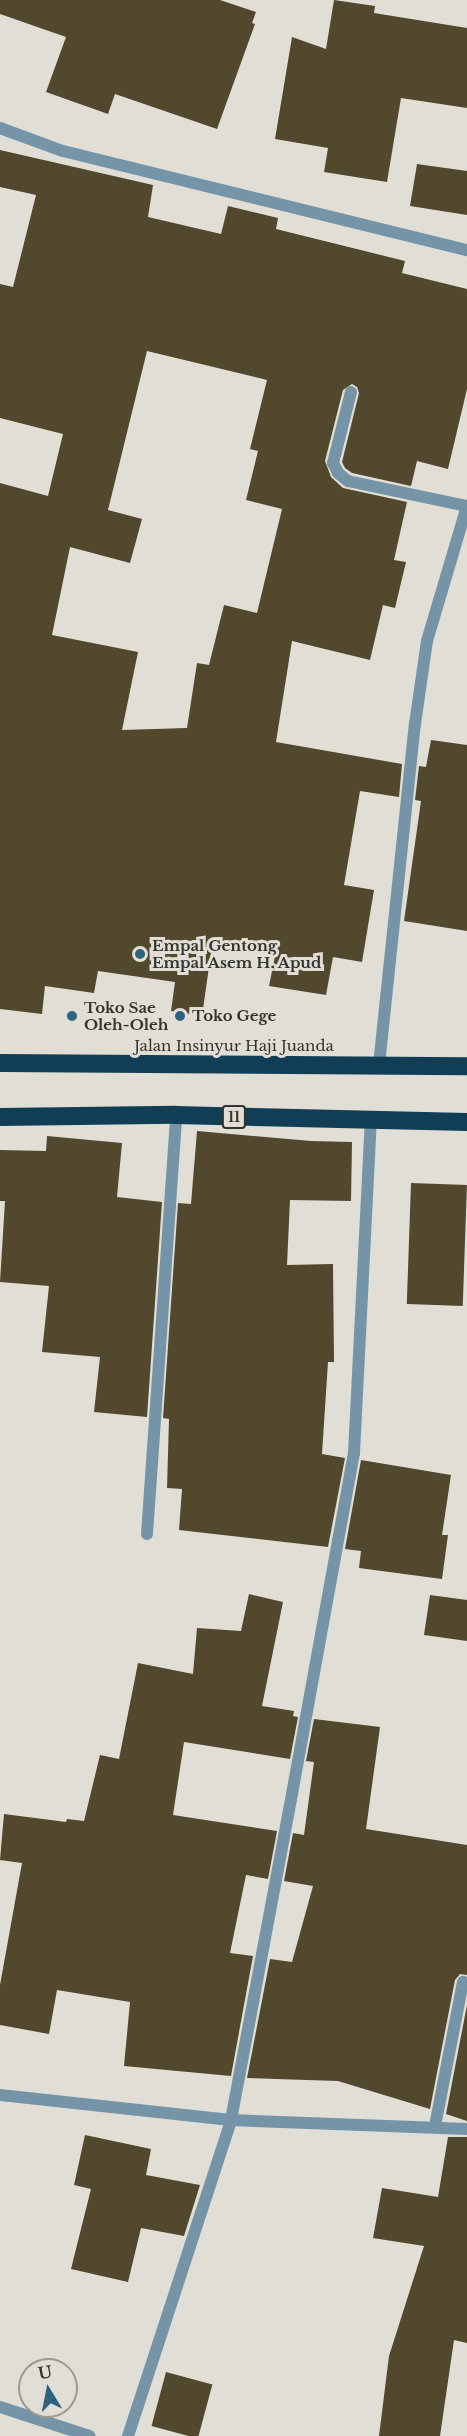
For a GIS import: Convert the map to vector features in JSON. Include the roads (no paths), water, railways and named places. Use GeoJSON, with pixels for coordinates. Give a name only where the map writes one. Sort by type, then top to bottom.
{"type":"FeatureCollection","features":[{"type":"Feature","properties":{"kind":"highway","name":"Jalan Insinyur Haji Juanda"},"geometry":{"type":"LineString","coordinates":[[0,1063],[467,1066]]}},
{"type":"Feature","properties":{"kind":"highway","name":"11"},"geometry":{"type":"LineString","coordinates":[[0,1117],[176,1115],[467,1122]]}},
{"type":"Feature","properties":{"kind":"street"},"geometry":{"type":"LineString","coordinates":[[0,128],[63,151],[467,250]]}},
{"type":"Feature","properties":{"kind":"street"},"geometry":{"type":"LineString","coordinates":[[351,392],[333,463],[338,473],[348,481],[467,506],[427,641],[414,735],[379,1065]]}},
{"type":"Feature","properties":{"kind":"street"},"geometry":{"type":"LineString","coordinates":[[147,1534],[176,1115]]}},
{"type":"Feature","properties":{"kind":"street"},"geometry":{"type":"LineString","coordinates":[[128,2436],[231,2121],[354,1453],[372,1121]]}},
{"type":"Feature","properties":{"kind":"street"},"geometry":{"type":"LineString","coordinates":[[435,2126],[463,1982]]}},
{"type":"Feature","properties":{"kind":"street"},"geometry":{"type":"LineString","coordinates":[[0,2095],[231,2121],[435,2126],[467,2129]]}},
{"type":"Feature","properties":{"kind":"street"},"geometry":{"type":"LineString","coordinates":[[0,2407],[89,2436]]}},
{"type":"Feature","properties":{"kind":"place","name":"Empal Gentong Empal Asem H. Apud"},"geometry":{"type":"Point","coordinates":[140,954]}},
{"type":"Feature","properties":{"kind":"place","name":"Toko Sae Oleh-Oleh"},"geometry":{"type":"Point","coordinates":[72,1016]}},
{"type":"Feature","properties":{"kind":"place","name":"Toko Gege"},"geometry":{"type":"Point","coordinates":[180,1016]}}]}
